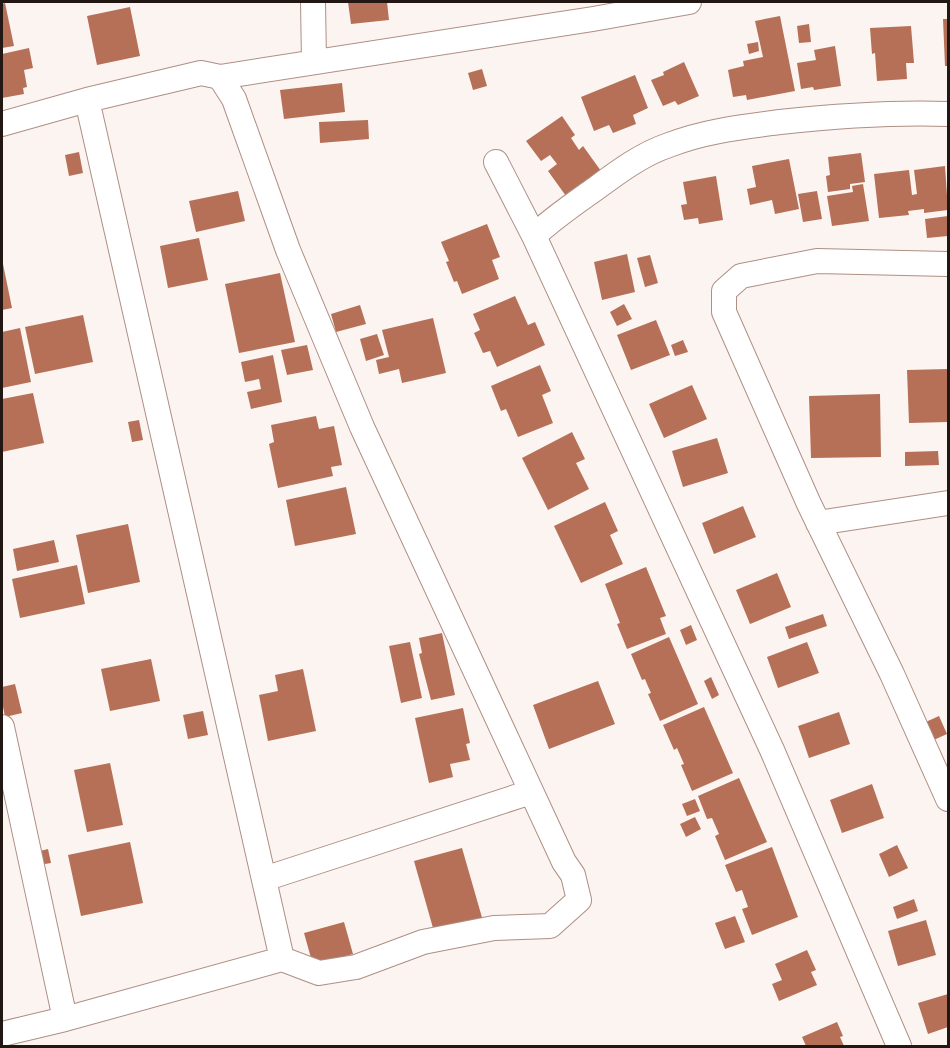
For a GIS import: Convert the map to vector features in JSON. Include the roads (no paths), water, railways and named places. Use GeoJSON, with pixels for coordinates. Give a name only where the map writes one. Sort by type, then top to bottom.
{"type":"FeatureCollection","features":[{"type":"Feature","properties":{"kind":"street"},"geometry":{"type":"LineString","coordinates":[[313,2],[314,61]]}},
{"type":"Feature","properties":{"kind":"street"},"geometry":{"type":"LineString","coordinates":[[2,124],[87,100],[201,73],[220,77],[689,2]]}},
{"type":"Feature","properties":{"kind":"street"},"geometry":{"type":"LineString","coordinates":[[2,1034],[65,1019],[282,959],[319,973],[356,967],[423,942],[494,928],[550,926],[579,900],[573,875],[564,862],[531,792],[362,427],[288,250],[234,99],[220,77]]}},
{"type":"Feature","properties":{"kind":"street"},"geometry":{"type":"LineString","coordinates":[[87,100],[282,959]]}},
{"type":"Feature","properties":{"kind":"street"},"geometry":{"type":"LineString","coordinates":[[534,236],[553,218],[631,163],[667,145],[693,137],[722,130],[824,118],[908,112],[948,114]]}},
{"type":"Feature","properties":{"kind":"street"},"geometry":{"type":"LineString","coordinates":[[496,162],[534,236],[772,750],[899,1047]]}},
{"type":"Feature","properties":{"kind":"street"},"geometry":{"type":"LineString","coordinates":[[948,264],[817,261],[741,276],[724,291],[724,312],[818,523],[892,674],[948,799]]}},
{"type":"Feature","properties":{"kind":"street"},"geometry":{"type":"LineString","coordinates":[[818,523],[948,502]]}},
{"type":"Feature","properties":{"kind":"street"},"geometry":{"type":"LineString","coordinates":[[2,727],[65,1019]]}},
{"type":"Feature","properties":{"kind":"street"},"geometry":{"type":"LineString","coordinates":[[264,879],[531,792]]}}]}
